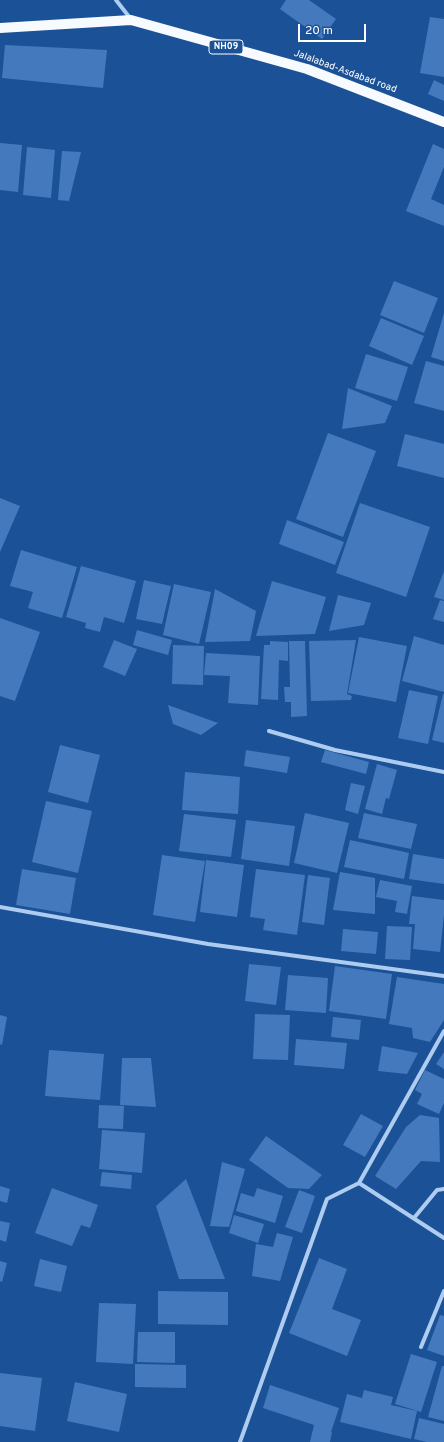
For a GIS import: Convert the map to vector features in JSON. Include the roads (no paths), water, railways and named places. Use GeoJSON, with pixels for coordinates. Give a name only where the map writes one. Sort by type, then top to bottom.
{"type":"FeatureCollection","features":[{"type":"Feature","properties":{"kind":"main road","name":"Jalalabad-Asdabad road"},"geometry":{"type":"LineString","coordinates":[[0,28],[131,20],[307,69],[444,122]]}},
{"type":"Feature","properties":{"kind":"street"},"geometry":{"type":"LineString","coordinates":[[116,0],[131,20]]}},
{"type":"Feature","properties":{"kind":"street"},"geometry":{"type":"LineString","coordinates":[[269,731],[335,750],[444,772]]}},
{"type":"Feature","properties":{"kind":"street"},"geometry":{"type":"LineString","coordinates":[[0,907],[208,944],[444,976]]}},
{"type":"Feature","properties":{"kind":"street"},"geometry":{"type":"LineString","coordinates":[[240,1442],[326,1199],[359,1183],[444,1031]]}},
{"type":"Feature","properties":{"kind":"street"},"geometry":{"type":"LineString","coordinates":[[359,1183],[444,1238]]}},
{"type":"Feature","properties":{"kind":"street"},"geometry":{"type":"LineString","coordinates":[[414,1218],[437,1190],[444,1189]]}},
{"type":"Feature","properties":{"kind":"street"},"geometry":{"type":"LineString","coordinates":[[420,1347],[444,1291]]}}]}
